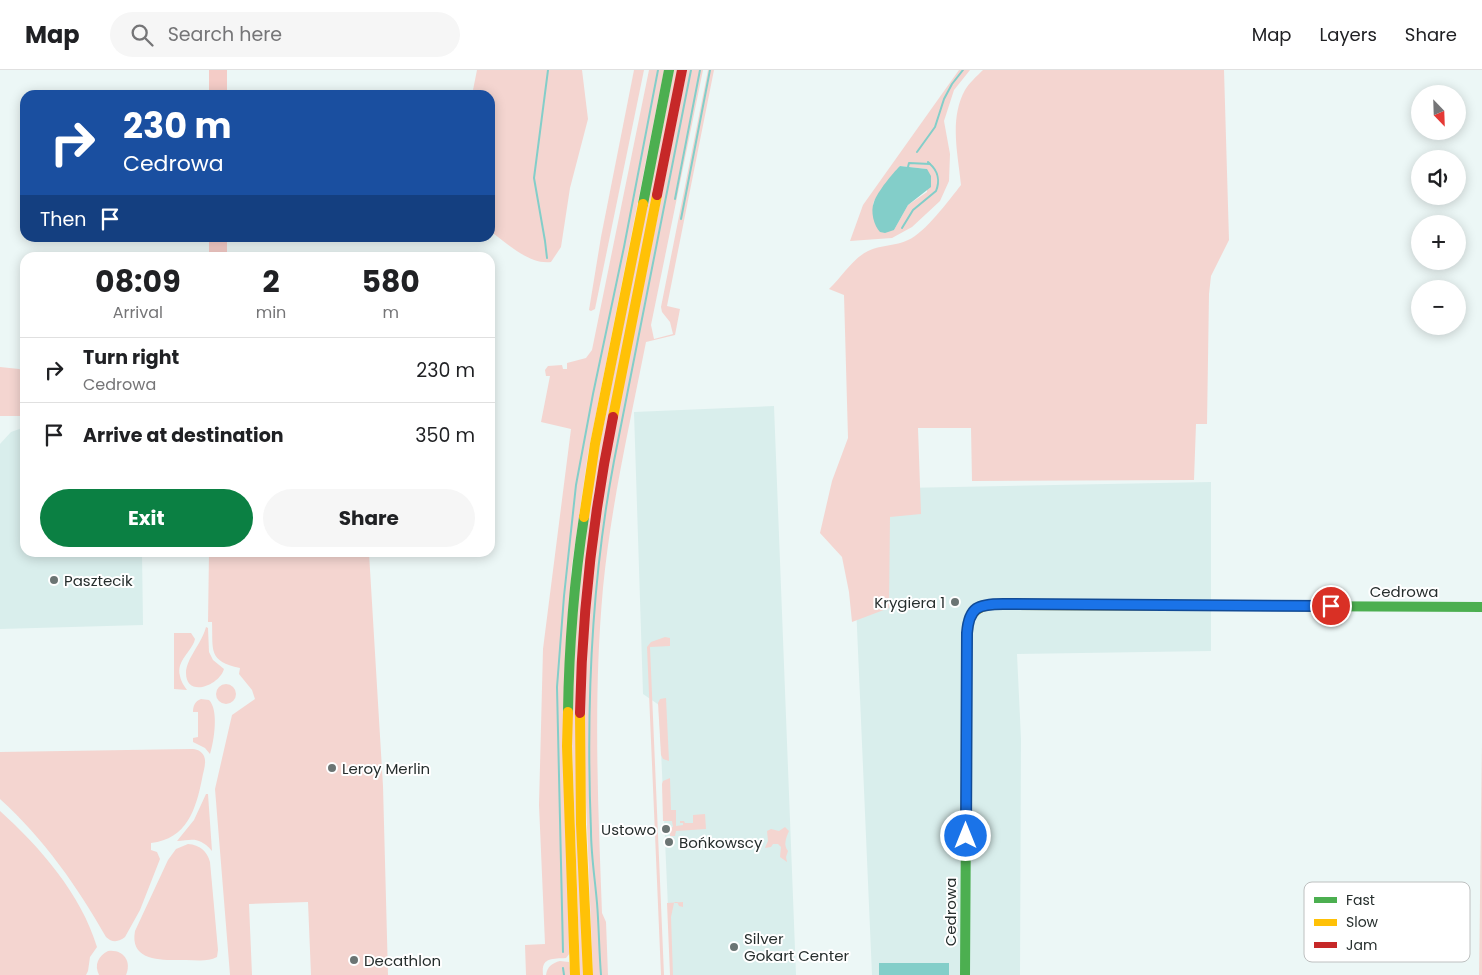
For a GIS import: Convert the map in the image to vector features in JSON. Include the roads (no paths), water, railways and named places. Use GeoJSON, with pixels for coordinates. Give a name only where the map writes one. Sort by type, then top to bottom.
{"type":"FeatureCollection","features":[{"type":"Feature","properties":{"kind":"main road"},"geometry":{"type":"LineString","coordinates":[[576,975],[567,746],[569,658],[576,571],[595,444],[669,70]]}},
{"type":"Feature","properties":{"kind":"main road"},"geometry":{"type":"LineString","coordinates":[[588,975],[579,746],[581,659],[588,572],[608,442],[682,70]]}},
{"type":"Feature","properties":{"kind":"main road","name":"Cedrowa"},"geometry":{"type":"LineString","coordinates":[[965,975],[967,633],[970,617],[975,610],[988,604],[1482,607]]}},
{"type":"Feature","properties":{"kind":"water"},"geometry":{"type":"Polygon","coordinates":[[[900,166],[927,169],[931,176],[931,187],[908,205],[894,230],[885,233],[880,232],[873,218],[873,206],[882,188],[900,166]]]}},
{"type":"Feature","properties":{"kind":"water"},"geometry":{"type":"Polygon","coordinates":[[[879,963],[949,963],[949,975],[879,975],[879,963]]]}},
{"type":"Feature","properties":{"kind":"waterway"},"geometry":{"type":"LineString","coordinates":[[547,258],[534,178],[548,70]]}},
{"type":"Feature","properties":{"kind":"waterway"},"geometry":{"type":"LineString","coordinates":[[563,952],[557,687],[564,596],[576,485],[658,70]]}},
{"type":"Feature","properties":{"kind":"waterway"},"geometry":{"type":"LineString","coordinates":[[601,975],[592,849],[589,738],[595,599],[606,507],[614,461],[691,70]]}},
{"type":"Feature","properties":{"kind":"waterway"},"geometry":{"type":"LineString","coordinates":[[675,199],[700,70]]}},
{"type":"Feature","properties":{"kind":"waterway"},"geometry":{"type":"LineString","coordinates":[[681,219],[710,70]]}},
{"type":"Feature","properties":{"kind":"waterway"},"geometry":{"type":"LineString","coordinates":[[917,152],[935,127],[944,99],[952,84],[963,70]]}},
{"type":"Feature","properties":{"kind":"waterway"},"geometry":{"type":"LineString","coordinates":[[908,167],[909,163],[930,164],[928,162]]}},
{"type":"Feature","properties":{"kind":"waterway"},"geometry":{"type":"LineString","coordinates":[[902,228],[913,210],[936,191],[938,176],[930,164]]}},
{"type":"Feature","properties":{"kind":"waterway"},"geometry":{"type":"LineString","coordinates":[[563,968],[564,975]]}},
{"type":"Feature","properties":{"kind":"place","name":"Pasztecik"},"geometry":{"type":"Point","coordinates":[54,580]}},
{"type":"Feature","properties":{"kind":"place","name":"Krygiera 1"},"geometry":{"type":"Point","coordinates":[955,602]}},
{"type":"Feature","properties":{"kind":"place","name":"Leroy Merlin"},"geometry":{"type":"Point","coordinates":[332,768]}},
{"type":"Feature","properties":{"kind":"place","name":"Ustowo"},"geometry":{"type":"Point","coordinates":[666,829]}},
{"type":"Feature","properties":{"kind":"place","name":"Bońkowscy"},"geometry":{"type":"Point","coordinates":[669,842]}},
{"type":"Feature","properties":{"kind":"place","name":"Silver Gokart Center"},"geometry":{"type":"Point","coordinates":[734,947]}},
{"type":"Feature","properties":{"kind":"place","name":"Decathlon"},"geometry":{"type":"Point","coordinates":[354,960]}}]}
